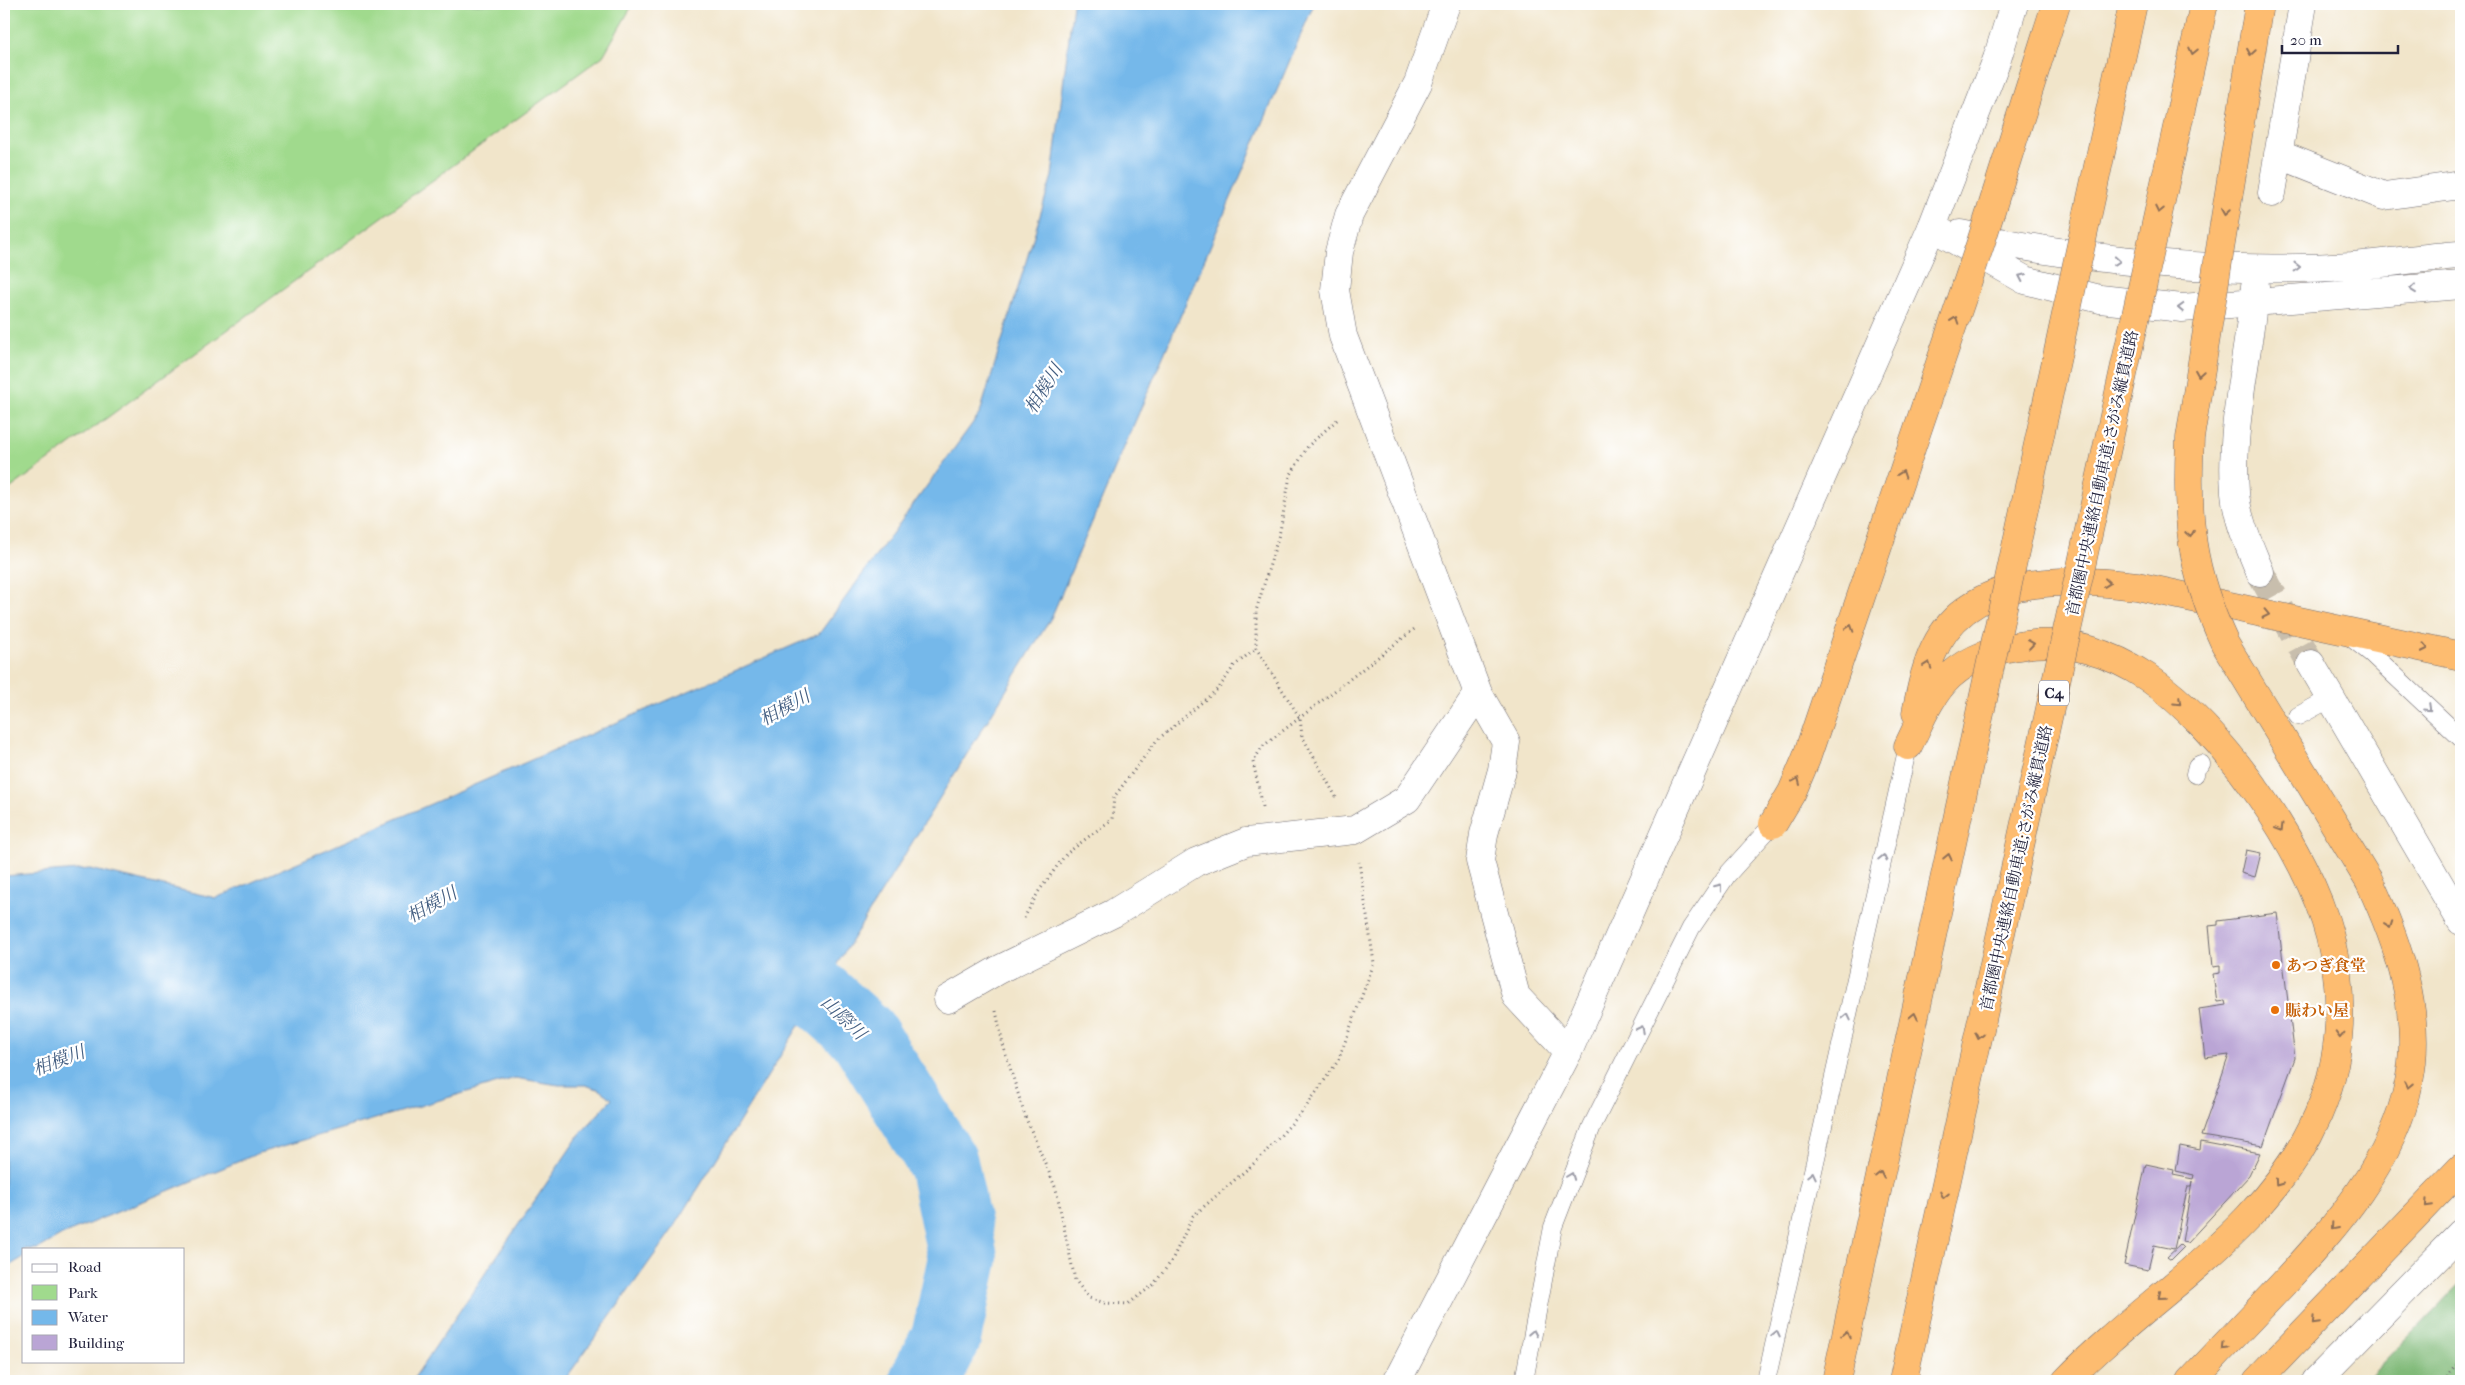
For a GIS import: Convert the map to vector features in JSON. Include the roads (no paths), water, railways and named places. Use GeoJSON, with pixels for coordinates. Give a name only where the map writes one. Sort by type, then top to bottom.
{"type":"FeatureCollection","features":[{"type":"Feature","properties":{"kind":"highway"},"geometry":{"type":"LineString","coordinates":[[1773,824],[1792,792],[1806,759],[1981,242],[2056,4]]}},
{"type":"Feature","properties":{"kind":"highway"},"geometry":{"type":"LineString","coordinates":[[1836,1381],[2133,4]]}},
{"type":"Feature","properties":{"kind":"highway","name":"首都圏中央連絡自動車道;さがみ縦貫道路"},"geometry":{"type":"LineString","coordinates":[[1903,1381],[2204,4]]}},
{"type":"Feature","properties":{"kind":"highway"},"geometry":{"type":"LineString","coordinates":[[2191,1381],[2337,1224],[2362,1190],[2401,1116],[2410,1081],[2413,1041],[2410,1002],[2388,922],[2368,881],[2225,644],[2209,610],[2196,567],[2189,523],[2187,485],[2191,429],[2259,4]]}},
{"type":"Feature","properties":{"kind":"highway"},"geometry":{"type":"LineString","coordinates":[[1908,746],[1932,653],[1947,629],[1966,609],[1990,595],[2050,581],[2092,581],[2137,586],[2461,656]]}},
{"type":"Feature","properties":{"kind":"highway"},"geometry":{"type":"LineString","coordinates":[[1908,746],[1931,699],[1950,676],[1973,660],[2009,647],[2041,643],[2079,647],[2113,658],[2146,676],[2174,698],[2237,765],[2263,801],[2298,858],[2316,896],[2329,935],[2337,969],[2341,1005],[2339,1044],[2331,1080],[2318,1115],[2299,1152],[2276,1187],[2223,1244],[2094,1352],[2066,1381]]}},
{"type":"Feature","properties":{"kind":"highway"},"geometry":{"type":"LineString","coordinates":[[2257,1381],[2461,1168]]}},
{"type":"Feature","properties":{"kind":"street"},"geometry":{"type":"LineString","coordinates":[[1446,4],[1418,83],[1349,215],[1339,252],[1335,290],[1343,336],[1478,693],[1506,742],[1502,770],[1484,834],[1480,861],[1516,996],[1568,1052]]}},
{"type":"Feature","properties":{"kind":"street"},"geometry":{"type":"LineString","coordinates":[[1397,1381],[1568,1052],[1932,227],[1996,59],[2014,4]]}},
{"type":"Feature","properties":{"kind":"street"},"geometry":{"type":"LineString","coordinates":[[2272,193],[2303,4]]}},
{"type":"Feature","properties":{"kind":"street"},"geometry":{"type":"LineString","coordinates":[[2278,154],[2384,196],[2461,185]]}},
{"type":"Feature","properties":{"kind":"street"},"geometry":{"type":"LineString","coordinates":[[1932,227],[2029,249],[2106,260],[2178,266],[2352,266],[2461,255]]}},
{"type":"Feature","properties":{"kind":"street"},"geometry":{"type":"LineString","coordinates":[[1932,227],[2025,280],[2100,299],[2182,308],[2254,304],[2461,285]]}},
{"type":"Feature","properties":{"kind":"street"},"geometry":{"type":"LineString","coordinates":[[2257,267],[2254,304],[2235,446],[2235,494],[2245,535],[2260,572]]}},
{"type":"Feature","properties":{"kind":"street"},"geometry":{"type":"LineString","coordinates":[[2311,664],[2461,921]]}},
{"type":"Feature","properties":{"kind":"street"},"geometry":{"type":"LineString","coordinates":[[948,998],[998,970],[1114,913],[1196,862],[1246,842],[1355,830],[1406,799],[1478,693]]}},
{"type":"Feature","properties":{"kind":"street"},"geometry":{"type":"LineString","coordinates":[[2316,1381],[2461,1233]]}},
{"type":"Feature","properties":{"kind":"lane"},"geometry":{"type":"LineString","coordinates":[[2340,629],[2372,654],[2461,738]]}},
{"type":"Feature","properties":{"kind":"lane"},"geometry":{"type":"LineString","coordinates":[[2298,716],[2331,698]]}},
{"type":"Feature","properties":{"kind":"lane"},"geometry":{"type":"LineString","coordinates":[[1766,1381],[1908,746]]}},
{"type":"Feature","properties":{"kind":"lane"},"geometry":{"type":"LineString","coordinates":[[1524,1381],[1553,1227],[1592,1126],[1691,928],[1727,875],[1773,824]]}},
{"type":"Feature","properties":{"kind":"water","name":"相模川"},"geometry":{"type":"Polygon","coordinates":[[[1073,4],[1314,4],[1051,618],[675,1226],[564,1381],[412,1381],[580,1134],[612,1099],[598,1089],[585,1085],[559,1085],[515,1078],[259,1153],[62,1235],[40,1248],[22,1248],[22,1258],[4,1269],[4,876],[90,869],[216,898],[819,634],[980,413],[1052,176],[1073,4]]]}},
{"type":"Feature","properties":{"kind":"waterway","name":"山際川"},"geometry":{"type":"LineString","coordinates":[[793,917],[780,960],[863,1034],[943,1163],[963,1258],[946,1338],[924,1381]]}},
{"type":"Feature","properties":{"kind":"tunnel"},"geometry":{"type":"LineString","coordinates":[[2260,572],[2311,664]]}},
{"type":"Feature","properties":{"kind":"place","name":"あつぎ食堂"},"geometry":{"type":"Point","coordinates":[2276,965]}},
{"type":"Feature","properties":{"kind":"place","name":"賑わい屋"},"geometry":{"type":"Point","coordinates":[2275,1010]}}]}
